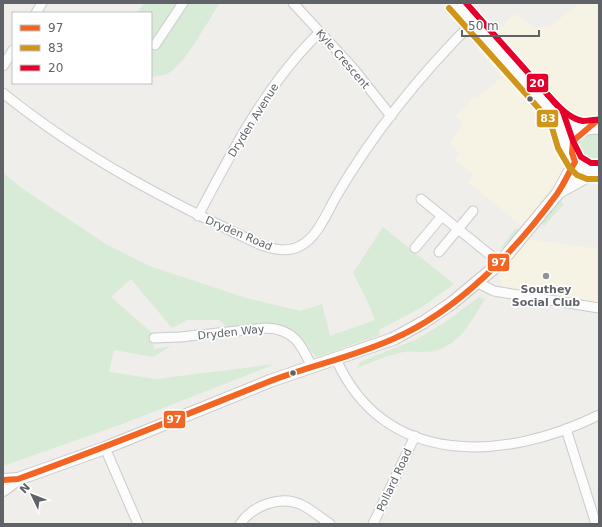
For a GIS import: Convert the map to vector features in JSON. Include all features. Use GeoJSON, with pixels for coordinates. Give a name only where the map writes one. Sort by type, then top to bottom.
{"type":"FeatureCollection","features":[{"type":"Feature","properties":{"kind":"street"},"geometry":{"type":"LineString","coordinates":[[37,12],[42,3]]}},
{"type":"Feature","properties":{"kind":"street"},"geometry":{"type":"LineString","coordinates":[[154,46],[183,3]]}},
{"type":"Feature","properties":{"kind":"street","name":"Kyle Crescent"},"geometry":{"type":"LineString","coordinates":[[293,3],[353,68],[391,116]]}},
{"type":"Feature","properties":{"kind":"street"},"geometry":{"type":"LineString","coordinates":[[455,3],[557,117],[564,141],[581,168],[597,172]]}},
{"type":"Feature","properties":{"kind":"street","name":"Dryden Road"},"geometry":{"type":"LineString","coordinates":[[3,93],[97,160],[157,195],[261,245],[284,250],[300,246],[317,231],[346,180],[391,116],[431,66],[472,23]]}},
{"type":"Feature","properties":{"kind":"street","name":"Dryden Avenue"},"geometry":{"type":"LineString","coordinates":[[198,216],[238,141],[258,110],[280,78],[306,46],[320,32]]}},
{"type":"Feature","properties":{"kind":"street"},"geometry":{"type":"LineString","coordinates":[[3,66],[12,52]]}},
{"type":"Feature","properties":{"kind":"street"},"geometry":{"type":"LineString","coordinates":[[557,117],[591,128]]}},
{"type":"Feature","properties":{"kind":"street"},"geometry":{"type":"LineString","coordinates":[[3,480],[18,479],[105,448],[213,403],[312,367],[359,352],[399,336],[424,322],[478,283],[500,263],[558,193],[574,159],[572,143],[575,137],[591,128],[599,119]]}},
{"type":"Feature","properties":{"kind":"street"},"geometry":{"type":"LineString","coordinates":[[558,193],[597,172]]}},
{"type":"Feature","properties":{"kind":"street"},"geometry":{"type":"LineString","coordinates":[[422,199],[500,263]]}},
{"type":"Feature","properties":{"kind":"street"},"geometry":{"type":"LineString","coordinates":[[439,252],[473,211]]}},
{"type":"Feature","properties":{"kind":"street"},"geometry":{"type":"LineString","coordinates":[[414,248],[442,216]]}},
{"type":"Feature","properties":{"kind":"street"},"geometry":{"type":"LineString","coordinates":[[478,283],[494,291],[599,308]]}},
{"type":"Feature","properties":{"kind":"street","name":"Dryden Way"},"geometry":{"type":"LineString","coordinates":[[154,338],[276,328],[299,342],[312,367]]}},
{"type":"Feature","properties":{"kind":"street"},"geometry":{"type":"LineString","coordinates":[[336,359],[345,378],[356,394],[373,411],[393,426],[415,436],[439,444],[468,448],[496,447],[530,440],[566,429],[599,415]]}},
{"type":"Feature","properties":{"kind":"street"},"geometry":{"type":"LineString","coordinates":[[566,429],[597,523]]}},
{"type":"Feature","properties":{"kind":"street","name":"Pollard Road"},"geometry":{"type":"LineString","coordinates":[[373,524],[415,436]]}},
{"type":"Feature","properties":{"kind":"street"},"geometry":{"type":"LineString","coordinates":[[105,448],[138,524]]}},
{"type":"Feature","properties":{"kind":"street"},"geometry":{"type":"LineString","coordinates":[[3,490],[18,479]]}},
{"type":"Feature","properties":{"kind":"street"},"geometry":{"type":"LineString","coordinates":[[240,524],[245,517],[255,509],[280,501],[292,501],[303,505],[330,524]]}},
{"type":"Feature","properties":{"kind":"shaded area"},"geometry":{"type":"Polygon","coordinates":[[[581,3],[599,3],[599,148],[562,178],[523,227],[468,182],[474,174],[454,161],[460,154],[449,143],[463,125],[456,116],[475,96],[477,98],[502,77],[479,50],[514,14],[535,28],[550,26],[581,3]]]}},
{"type":"Feature","properties":{"kind":"shaded area"},"geometry":{"type":"Polygon","coordinates":[[[528,239],[599,249],[599,305],[506,289],[502,287],[498,276],[500,271],[528,239]]]}},
{"type":"Feature","properties":{"kind":"green space"},"geometry":{"type":"Polygon","coordinates":[[[144,3],[220,3],[196,41],[176,68],[167,74],[152,77],[152,12],[138,12],[144,3]]]}},
{"type":"Feature","properties":{"kind":"green space"},"geometry":{"type":"Polygon","coordinates":[[[590,134],[599,135],[599,163],[586,163],[580,154],[580,143],[590,134]]]}},
{"type":"Feature","properties":{"kind":"green space"},"geometry":{"type":"Polygon","coordinates":[[[3,173],[23,189],[106,244],[149,266],[246,298],[301,311],[322,304],[330,336],[375,320],[367,300],[353,273],[383,227],[454,284],[422,307],[379,330],[380,335],[317,357],[298,335],[279,325],[262,324],[227,327],[219,320],[187,320],[172,328],[131,279],[111,297],[152,333],[154,349],[171,346],[153,357],[114,350],[109,372],[156,379],[275,364],[125,423],[3,466],[3,173]]]}},
{"type":"Feature","properties":{"kind":"green space"},"geometry":{"type":"Polygon","coordinates":[[[559,200],[564,204],[544,226],[541,223],[559,200]]]}},
{"type":"Feature","properties":{"kind":"green space"},"geometry":{"type":"Polygon","coordinates":[[[515,229],[521,229],[507,246],[500,249],[515,229]]]}},
{"type":"Feature","properties":{"kind":"green space"},"geometry":{"type":"Polygon","coordinates":[[[479,297],[485,299],[470,323],[458,337],[443,348],[426,352],[398,353],[357,368],[360,362],[417,339],[444,323],[479,297]]]}},
{"type":"Feature","properties":{"kind":"transit line","name":"20"},"geometry":{"type":"LineString","coordinates":[[466,3],[563,112],[573,141],[581,157],[591,163],[599,163]]}},
{"type":"Feature","properties":{"kind":"transit line","name":"83"},"geometry":{"type":"LineString","coordinates":[[449,8],[550,121],[558,148],[569,167],[577,175],[587,179],[599,179]]}},
{"type":"Feature","properties":{"kind":"transit line","name":"20"},"geometry":{"type":"LineString","coordinates":[[548,95],[573,118],[583,121],[599,120]]}},
{"type":"Feature","properties":{"kind":"transit line","name":"97"},"geometry":{"type":"LineString","coordinates":[[3,480],[18,479],[49,468],[268,382],[378,345],[417,327],[463,296],[484,277],[523,236],[557,194],[575,162],[572,153],[573,141],[599,119]]}},
{"type":"Feature","properties":{"kind":"place","name":"Southey Social Club"},"geometry":{"type":"Point","coordinates":[546,276]}}]}
